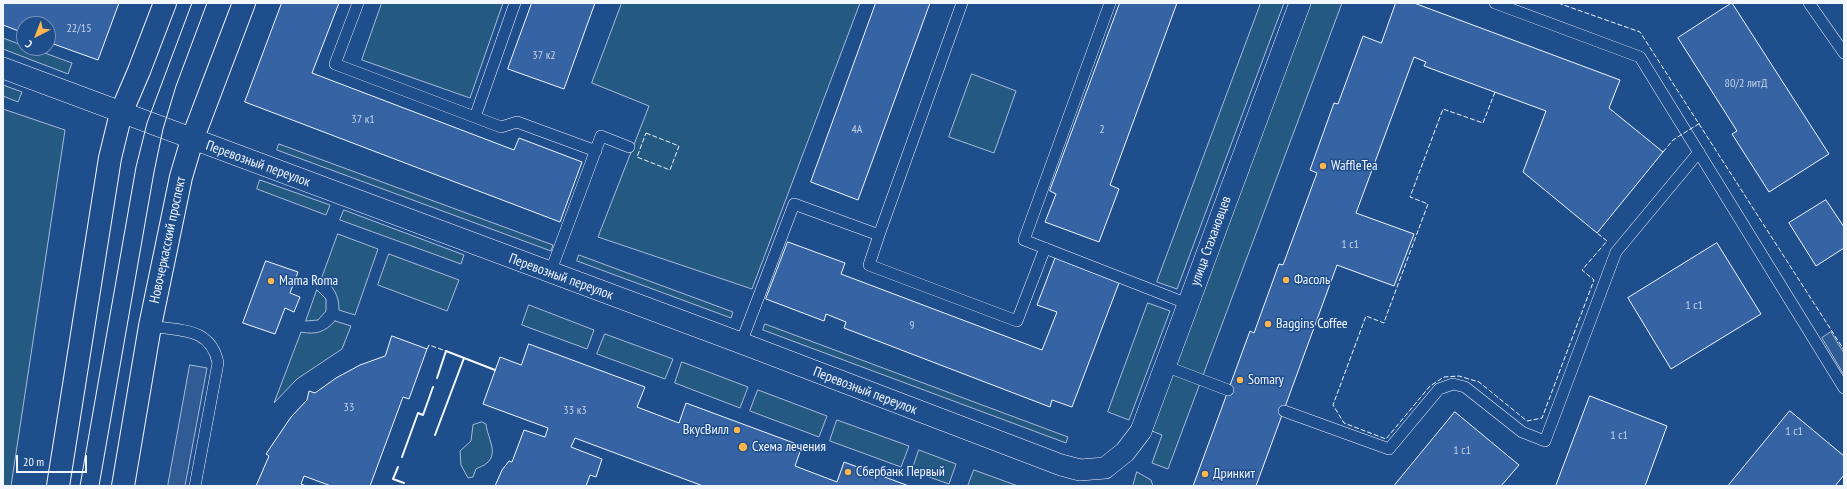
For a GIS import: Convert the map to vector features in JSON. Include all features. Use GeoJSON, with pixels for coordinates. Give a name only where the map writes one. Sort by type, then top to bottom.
{"type":"FeatureCollection","features":[{"type":"Feature","properties":{"kind":"main road"},"geometry":{"type":"LineString","coordinates":[[58,486],[110,158],[121,113],[139,71],[164,3]]}},
{"type":"Feature","properties":{"kind":"main road","name":"Новочеркасский проспект"},"geometry":{"type":"LineString","coordinates":[[123,486],[150,326],[180,177],[192,140],[244,3]]}},
{"type":"Feature","properties":{"kind":"street","name":"улица Стахановцев"},"geometry":{"type":"LineString","coordinates":[[1106,477],[1140,431],[1300,3]]}},
{"type":"Feature","properties":{"kind":"street","name":"Перевозный переулок"},"geometry":{"type":"LineString","coordinates":[[3,68],[550,274],[741,343],[1061,465],[1106,477]]}},
{"type":"Feature","properties":{"kind":"lane"},"geometry":{"type":"LineString","coordinates":[[358,3],[335,64],[501,127],[518,122],[596,151]]}},
{"type":"Feature","properties":{"kind":"lane"},"geometry":{"type":"LineString","coordinates":[[476,117],[515,3]]}},
{"type":"Feature","properties":{"kind":"lane"},"geometry":{"type":"LineString","coordinates":[[962,3],[869,265],[1017,321],[1045,248]]}},
{"type":"Feature","properties":{"kind":"lane"},"geometry":{"type":"LineString","coordinates":[[1110,3],[1024,240],[1188,304]]}},
{"type":"Feature","properties":{"kind":"lane"},"geometry":{"type":"LineString","coordinates":[[1495,3],[1640,57],[1844,388]]}},
{"type":"Feature","properties":{"kind":"lane"},"geometry":{"type":"LineString","coordinates":[[1809,3],[1844,53]]}},
{"type":"Feature","properties":{"kind":"lane"},"geometry":{"type":"LineString","coordinates":[[550,274],[601,136],[629,147]]}},
{"type":"Feature","properties":{"kind":"lane"},"geometry":{"type":"LineString","coordinates":[[1284,411],[1389,449],[1439,389],[1446,386],[1459,384],[1470,390],[1522,432],[1545,441],[1616,252],[1699,152]]}},
{"type":"Feature","properties":{"kind":"lane"},"geometry":{"type":"LineString","coordinates":[[741,343],[794,204],[879,235]]}},
{"type":"Feature","properties":{"kind":"lane"},"geometry":{"type":"LineString","coordinates":[[150,326],[198,334],[208,341],[216,351],[218,363],[195,486]]}},
{"type":"Feature","properties":{"kind":"lane"},"geometry":{"type":"LineString","coordinates":[[1165,366],[1228,390]]}},
{"type":"Feature","properties":{"kind":"shaded area"},"geometry":{"type":"Polygon","coordinates":[[[382,3],[503,3],[470,98],[362,60],[382,3]]]}},
{"type":"Feature","properties":{"kind":"shaded area"},"geometry":{"type":"Polygon","coordinates":[[[622,3],[860,3],[752,289],[598,237],[649,106],[592,83],[622,3]]]}},
{"type":"Feature","properties":{"kind":"shaded area"},"geometry":{"type":"Polygon","coordinates":[[[1261,3],[1284,3],[1177,289],[1157,282],[1261,3]]]}},
{"type":"Feature","properties":{"kind":"shaded area"},"geometry":{"type":"Polygon","coordinates":[[[1311,3],[1342,3],[1168,469],[1152,463],[1162,435],[1152,431],[1311,3]]]}},
{"type":"Feature","properties":{"kind":"shaded area"},"geometry":{"type":"Polygon","coordinates":[[[3,38],[16,43],[16,54],[3,49],[3,38]]]}},
{"type":"Feature","properties":{"kind":"shaded area"},"geometry":{"type":"Polygon","coordinates":[[[21,56],[53,56],[72,63],[68,74],[21,56]]]}},
{"type":"Feature","properties":{"kind":"shaded area"},"geometry":{"type":"Polygon","coordinates":[[[972,74],[1016,91],[994,153],[949,137],[972,74]]]}},
{"type":"Feature","properties":{"kind":"shaded area"},"geometry":{"type":"Polygon","coordinates":[[[3,85],[22,92],[18,102],[3,96],[3,85]]]}},
{"type":"Feature","properties":{"kind":"shaded area"},"geometry":{"type":"Polygon","coordinates":[[[3,109],[65,130],[11,486],[3,486],[3,109]]]}},
{"type":"Feature","properties":{"kind":"shaded area"},"geometry":{"type":"Polygon","coordinates":[[[279,144],[553,245],[551,251],[277,150],[279,144]]]}},
{"type":"Feature","properties":{"kind":"shaded area"},"geometry":{"type":"Polygon","coordinates":[[[260,180],[330,205],[326,215],[257,189],[260,180]]]}},
{"type":"Feature","properties":{"kind":"shaded area"},"geometry":{"type":"Polygon","coordinates":[[[344,210],[464,255],[461,264],[340,220],[344,210]]]}},
{"type":"Feature","properties":{"kind":"shaded area"},"geometry":{"type":"Polygon","coordinates":[[[338,234],[378,249],[355,315],[339,310],[335,292],[322,278],[338,234]]]}},
{"type":"Feature","properties":{"kind":"shaded area"},"geometry":{"type":"Polygon","coordinates":[[[389,254],[459,280],[447,311],[378,285],[389,254]]]}},
{"type":"Feature","properties":{"kind":"shaded area"},"geometry":{"type":"Polygon","coordinates":[[[579,255],[733,312],[731,318],[577,261],[579,255]]]}},
{"type":"Feature","properties":{"kind":"shaded area"},"geometry":{"type":"Polygon","coordinates":[[[317,290],[326,299],[326,311],[318,320],[306,321],[317,290]]]}},
{"type":"Feature","properties":{"kind":"shaded area"},"geometry":{"type":"Polygon","coordinates":[[[1148,303],[1170,311],[1129,420],[1108,412],[1148,303]]]}},
{"type":"Feature","properties":{"kind":"shaded area"},"geometry":{"type":"Polygon","coordinates":[[[529,305],[594,330],[587,349],[522,325],[529,305]]]}},
{"type":"Feature","properties":{"kind":"shaded area"},"geometry":{"type":"Polygon","coordinates":[[[335,321],[351,326],[342,349],[297,379],[274,403],[301,332],[320,332],[328,328],[335,321]]]}},
{"type":"Feature","properties":{"kind":"shaded area"},"geometry":{"type":"Polygon","coordinates":[[[765,324],[1068,437],[1066,443],[763,330],[765,324]]]}},
{"type":"Feature","properties":{"kind":"shaded area"},"geometry":{"type":"Polygon","coordinates":[[[1831,332],[1844,353],[1844,375],[1822,338],[1831,332]]]}},
{"type":"Feature","properties":{"kind":"shaded area"},"geometry":{"type":"Polygon","coordinates":[[[605,334],[673,359],[665,379],[597,354],[605,334]]]}},
{"type":"Feature","properties":{"kind":"shaded area"},"geometry":{"type":"Polygon","coordinates":[[[682,362],[748,387],[740,408],[675,383],[682,362]]]}},
{"type":"Feature","properties":{"kind":"shaded area"},"geometry":{"type":"Polygon","coordinates":[[[190,365],[207,368],[185,486],[168,486],[190,365]]]}},
{"type":"Feature","properties":{"kind":"shaded area"},"geometry":{"type":"Polygon","coordinates":[[[758,390],[827,416],[819,437],[750,411],[758,390]]]}},
{"type":"Feature","properties":{"kind":"shaded area"},"geometry":{"type":"Polygon","coordinates":[[[837,420],[909,446],[901,467],[830,441],[837,420]]]}},
{"type":"Feature","properties":{"kind":"shaded area"},"geometry":{"type":"Polygon","coordinates":[[[482,422],[486,424],[492,455],[487,463],[476,469],[473,477],[468,478],[461,465],[460,451],[471,441],[473,425],[482,422]]]}},
{"type":"Feature","properties":{"kind":"shaded area"},"geometry":{"type":"Polygon","coordinates":[[[919,450],[956,464],[949,484],[912,471],[919,450]]]}},
{"type":"Feature","properties":{"kind":"shaded area"},"geometry":{"type":"Polygon","coordinates":[[[974,470],[1018,486],[968,486],[974,470]]]}},
{"type":"Feature","properties":{"kind":"shaded area"},"geometry":{"type":"Polygon","coordinates":[[[1137,472],[1151,480],[1153,486],[1133,486],[1137,472]]]}},
{"type":"Feature","properties":{"kind":"building"},"geometry":{"type":"Polygon","coordinates":[[[3,3],[119,3],[98,60],[56,45],[56,16],[16,16],[16,30],[3,25],[3,3]]]}},
{"type":"Feature","properties":{"kind":"building"},"geometry":{"type":"Polygon","coordinates":[[[282,3],[339,3],[312,73],[514,150],[519,138],[582,162],[560,222],[245,102],[282,3]]]}},
{"type":"Feature","properties":{"kind":"building"},"geometry":{"type":"Polygon","coordinates":[[[532,3],[595,3],[564,89],[508,69],[532,3]]]}},
{"type":"Feature","properties":{"kind":"building"},"geometry":{"type":"Polygon","coordinates":[[[876,3],[930,3],[858,200],[811,182],[876,3]]]}},
{"type":"Feature","properties":{"kind":"building"},"geometry":{"type":"Polygon","coordinates":[[[1120,3],[1177,3],[1110,185],[1119,189],[1099,242],[1045,222],[1056,194],[1050,191],[1120,3]]]}},
{"type":"Feature","properties":{"kind":"building"},"geometry":{"type":"Polygon","coordinates":[[[1396,3],[1414,3],[1620,80],[1609,108],[1663,152],[1597,233],[1523,172],[1546,111],[1424,66],[1426,62],[1414,57],[1356,213],[1414,234],[1394,286],[1337,265],[1256,486],[1193,486],[1250,331],[1254,333],[1279,264],[1283,265],[1317,173],[1310,170],[1334,103],[1338,104],[1363,36],[1381,43],[1396,3]]]}},
{"type":"Feature","properties":{"kind":"building"},"geometry":{"type":"Polygon","coordinates":[[[1732,3],[1829,154],[1769,192],[1732,134],[1737,131],[1678,38],[1732,3]]]}},
{"type":"Feature","properties":{"kind":"building"},"geometry":{"type":"Polygon","coordinates":[[[1826,200],[1844,227],[1844,248],[1816,266],[1789,223],[1826,200]]]}},
{"type":"Feature","properties":{"kind":"building"},"geometry":{"type":"Polygon","coordinates":[[[788,242],[845,263],[841,274],[1042,350],[1057,312],[1037,305],[1055,258],[1119,283],[1072,407],[1052,400],[1050,407],[844,328],[846,322],[826,314],[824,321],[766,299],[788,242]]]}},
{"type":"Feature","properties":{"kind":"building"},"geometry":{"type":"Polygon","coordinates":[[[1717,243],[1761,314],[1671,369],[1628,298],[1717,243]]]}},
{"type":"Feature","properties":{"kind":"building"},"geometry":{"type":"Polygon","coordinates":[[[266,261],[298,272],[290,293],[300,297],[294,312],[285,308],[275,334],[243,323],[266,261]]]}},
{"type":"Feature","properties":{"kind":"building"},"geometry":{"type":"Polygon","coordinates":[[[392,336],[427,349],[409,399],[403,397],[370,486],[331,486],[304,476],[301,484],[306,486],[256,486],[269,456],[266,454],[291,417],[307,400],[309,391],[315,393],[336,378],[360,365],[385,356],[392,336]]]}},
{"type":"Feature","properties":{"kind":"building"},"geometry":{"type":"Polygon","coordinates":[[[529,344],[645,387],[637,407],[679,423],[686,403],[802,446],[795,466],[837,482],[844,462],[909,486],[703,486],[575,438],[571,447],[602,459],[596,477],[590,475],[586,486],[495,486],[502,470],[509,461],[512,462],[524,430],[545,437],[548,428],[483,404],[500,357],[521,365],[529,344]]]}},
{"type":"Feature","properties":{"kind":"building"},"geometry":{"type":"Polygon","coordinates":[[[1590,396],[1667,426],[1645,486],[1556,486],[1590,396]]]}},
{"type":"Feature","properties":{"kind":"building"},"geometry":{"type":"Polygon","coordinates":[[[1790,411],[1844,456],[1844,475],[1835,486],[1728,486],[1790,411]]]}},
{"type":"Feature","properties":{"kind":"building"},"geometry":{"type":"Polygon","coordinates":[[[1455,412],[1519,465],[1501,486],[1394,486],[1455,412]]]}},
{"type":"Feature","properties":{"kind":"tram line"},"geometry":{"type":"LineString","coordinates":[[80,486],[136,167],[147,123],[192,3]]}},
{"type":"Feature","properties":{"kind":"tram line"},"geometry":{"type":"LineString","coordinates":[[99,486],[154,172],[163,129],[176,86],[207,3]]}},
{"type":"Feature","properties":{"kind":"fence"},"geometry":{"type":"LineString","coordinates":[[1558,3],[1640,32],[1844,350]]}},
{"type":"Feature","properties":{"kind":"fence"},"geometry":{"type":"LineString","coordinates":[[1495,92],[1483,123],[1443,109],[1410,197],[1428,204],[1384,323],[1366,316],[1333,405],[1344,423],[1386,439],[1430,386],[1444,377],[1459,376],[1479,382],[1527,421],[1542,418],[1594,280],[1582,270],[1607,241],[1597,233]]}},
{"type":"Feature","properties":{"kind":"fence"},"geometry":{"type":"LineString","coordinates":[[1663,152],[1673,140],[1700,123]]}},
{"type":"Feature","properties":{"kind":"fence"},"geometry":{"type":"LineString","coordinates":[[646,133],[679,146],[670,170],[637,157],[646,133]]}},
{"type":"Feature","properties":{"kind":"fence"},"geometry":{"type":"LineString","coordinates":[[427,349],[429,345],[446,351]]}},
{"type":"Feature","properties":{"kind":"wall"},"geometry":{"type":"LineString","coordinates":[[437,378],[446,351],[495,370]]}},
{"type":"Feature","properties":{"kind":"wall"},"geometry":{"type":"LineString","coordinates":[[435,435],[464,358]]}},
{"type":"Feature","properties":{"kind":"wall"},"geometry":{"type":"LineString","coordinates":[[402,457],[418,413],[423,415],[433,387]]}},
{"type":"Feature","properties":{"kind":"wall"},"geometry":{"type":"LineString","coordinates":[[398,467],[393,479],[404,483]]}},
{"type":"Feature","properties":{"kind":"place","name":"WaffleTea"},"geometry":{"type":"Point","coordinates":[1323,166]}},
{"type":"Feature","properties":{"kind":"place","name":"Фасоль"},"geometry":{"type":"Point","coordinates":[1286,280]}},
{"type":"Feature","properties":{"kind":"place","name":"Mama Roma"},"geometry":{"type":"Point","coordinates":[271,281]}},
{"type":"Feature","properties":{"kind":"place","name":"Baggins Coffee"},"geometry":{"type":"Point","coordinates":[1268,324]}},
{"type":"Feature","properties":{"kind":"place","name":"Somary"},"geometry":{"type":"Point","coordinates":[1240,380]}},
{"type":"Feature","properties":{"kind":"place","name":"ВкусВилл"},"geometry":{"type":"Point","coordinates":[737,430]}},
{"type":"Feature","properties":{"kind":"place","name":"Схема лечения"},"geometry":{"type":"Point","coordinates":[743,447]}},
{"type":"Feature","properties":{"kind":"place","name":"Сбербанк Первый"},"geometry":{"type":"Point","coordinates":[848,472]}},
{"type":"Feature","properties":{"kind":"place","name":"Дринкит"},"geometry":{"type":"Point","coordinates":[1205,474]}}]}
